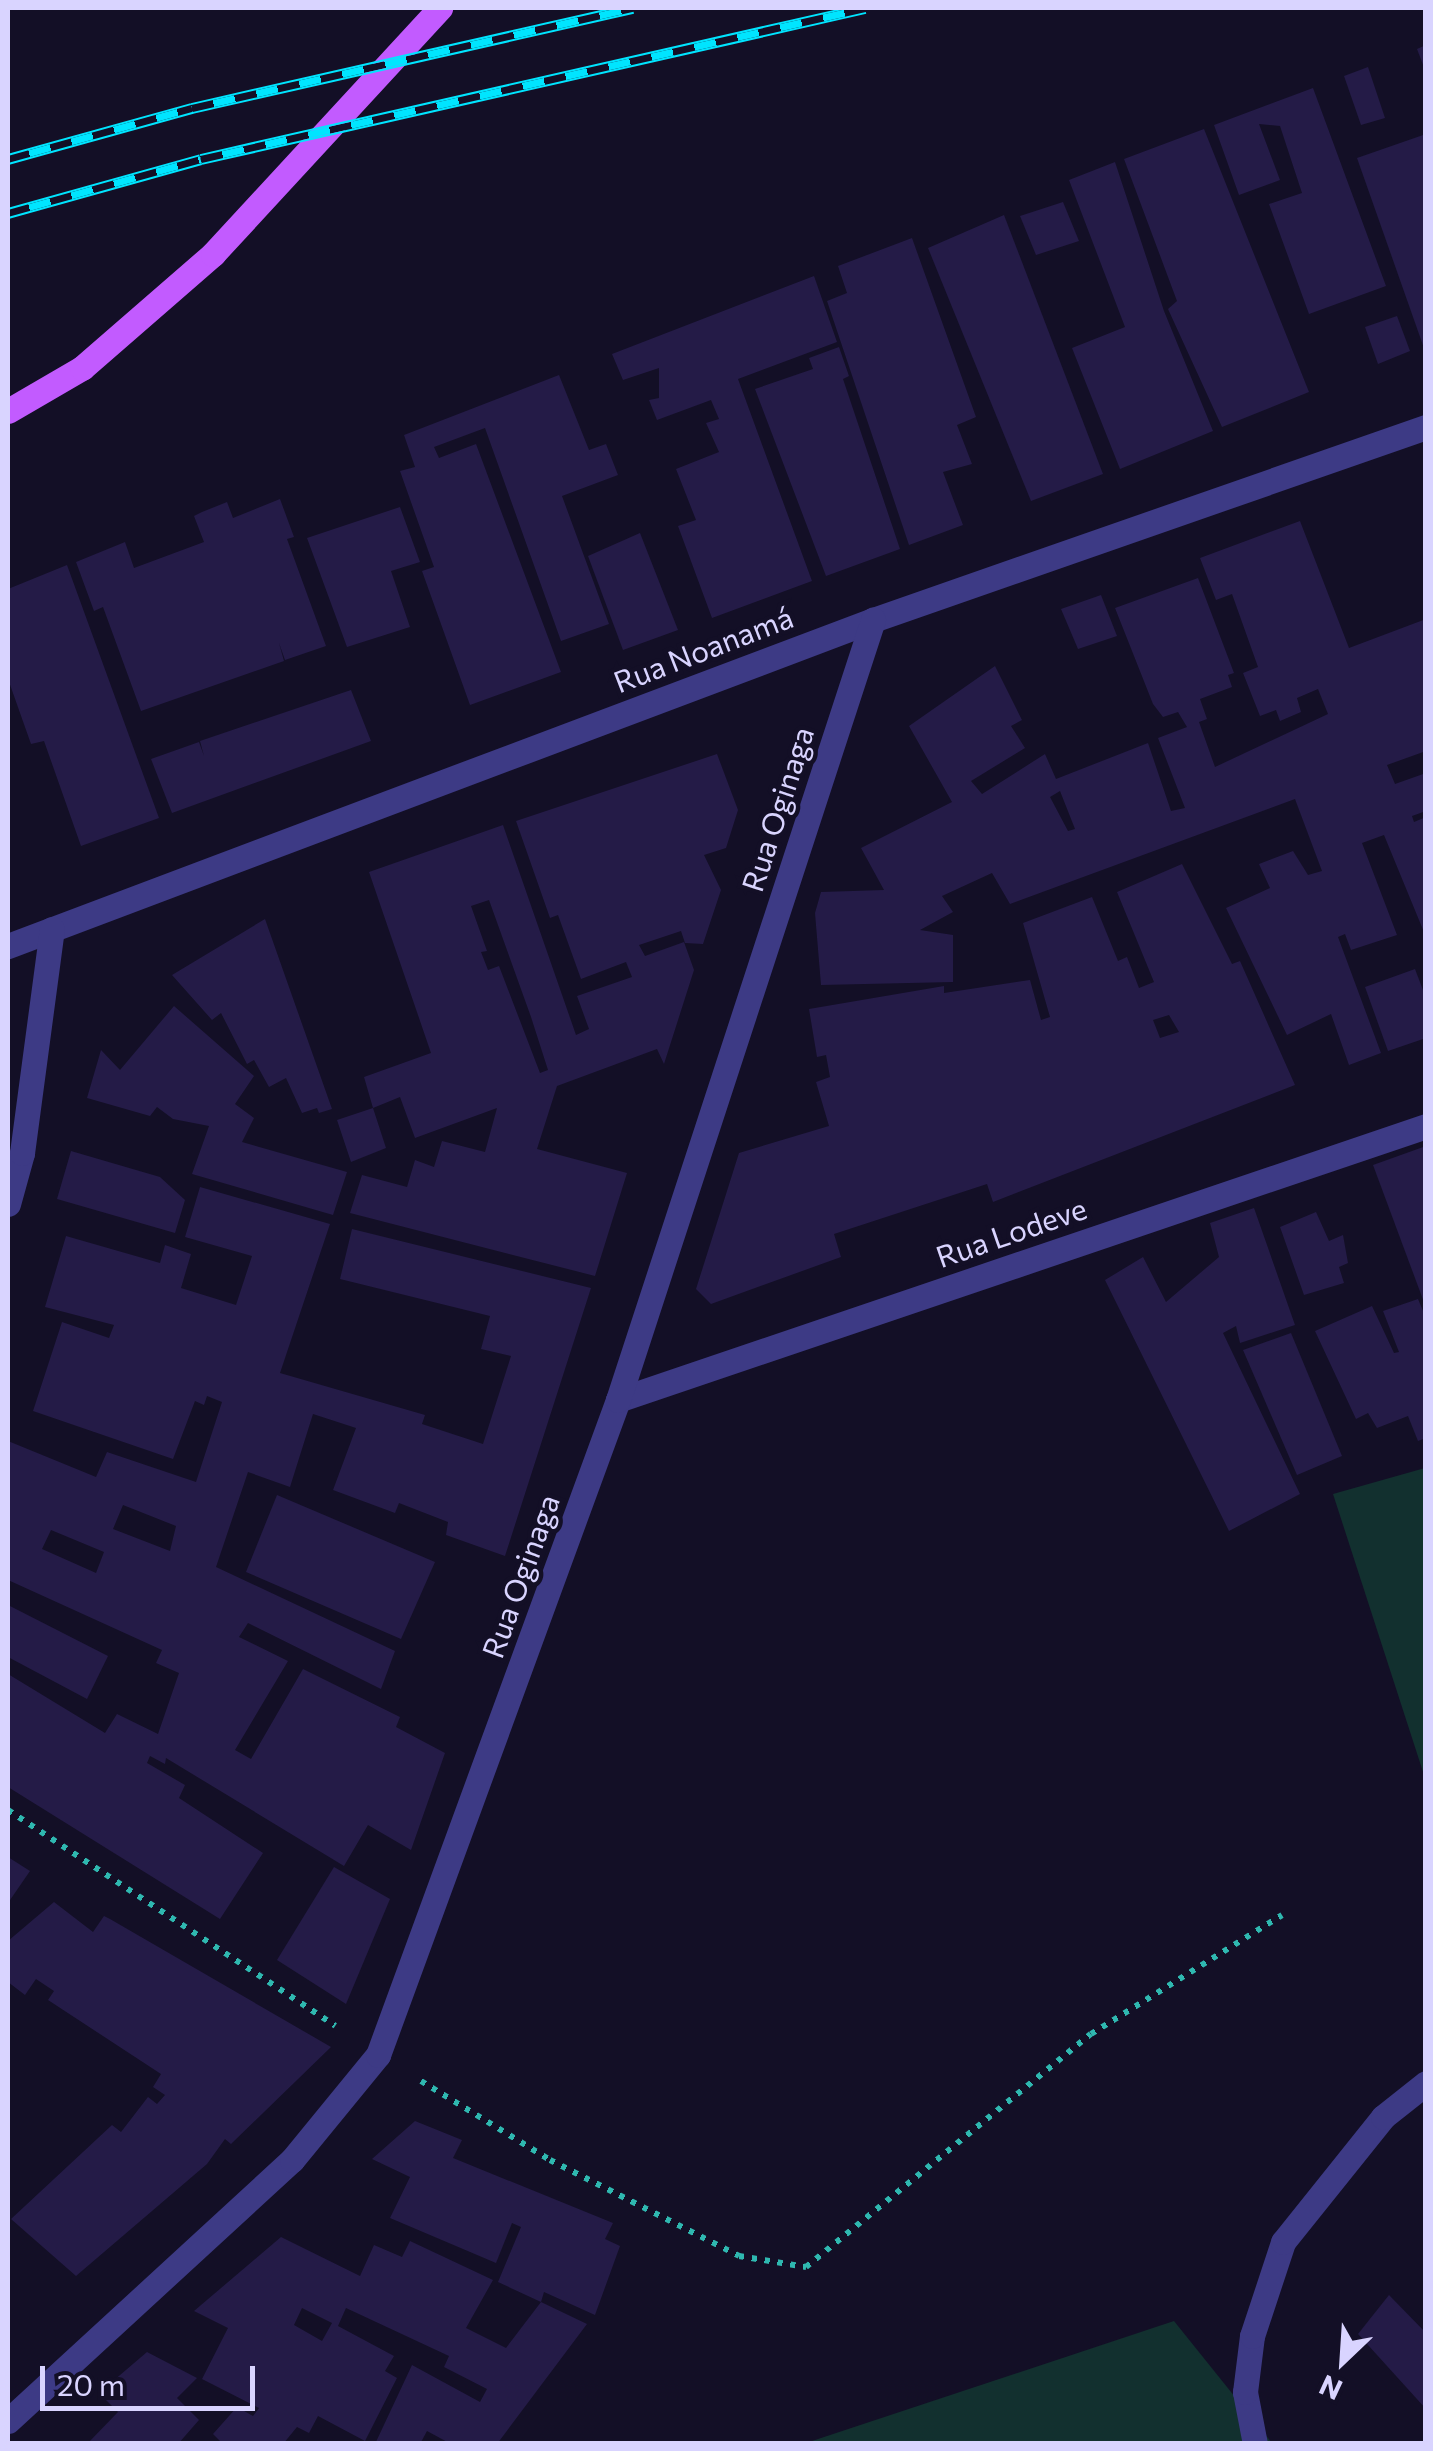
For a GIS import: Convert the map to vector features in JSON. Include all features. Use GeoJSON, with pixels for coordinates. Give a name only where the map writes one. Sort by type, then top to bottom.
{"type":"FeatureCollection","features":[{"type":"Feature","properties":{"kind":"main road"},"geometry":{"type":"LineString","coordinates":[[8,411],[82,368],[214,254],[440,8]]}},
{"type":"Feature","properties":{"kind":"street","name":"Rua Noanamá"},"geometry":{"type":"LineString","coordinates":[[8,946],[873,620],[1426,426]]}},
{"type":"Feature","properties":{"kind":"street","name":"Rua Oginaga"},"geometry":{"type":"LineString","coordinates":[[8,2421],[292,2160],[378,2054],[618,1400],[873,620]]}},
{"type":"Feature","properties":{"kind":"street"},"geometry":{"type":"LineString","coordinates":[[8,1204],[22,1153],[52,930]]}},
{"type":"Feature","properties":{"kind":"street","name":"Rua Lodeve"},"geometry":{"type":"LineString","coordinates":[[618,1400],[1426,1126]]}},
{"type":"Feature","properties":{"kind":"street"},"geometry":{"type":"LineString","coordinates":[[1255,2444],[1245,2392],[1252,2336],[1283,2242],[1383,2117],[1426,2082]]}},
{"type":"Feature","properties":{"kind":"path"},"geometry":{"type":"LineString","coordinates":[[8,1810],[378,2054],[550,2160],[739,2256],[806,2267],[1091,2034],[1282,1915]]}},
{"type":"Feature","properties":{"kind":"green space"},"geometry":{"type":"Polygon","coordinates":[[[1426,1468],[1425,1778],[1333,1494],[1426,1468]]]}},
{"type":"Feature","properties":{"kind":"green space"},"geometry":{"type":"Polygon","coordinates":[[[1174,2321],[1272,2443],[803,2444],[1174,2321]]]}},
{"type":"Feature","properties":{"kind":"building"},"geometry":{"type":"Polygon","coordinates":[[[1426,45],[1426,70],[1425,70],[1417,49],[1426,45]]]}},
{"type":"Feature","properties":{"kind":"building"},"geometry":{"type":"Polygon","coordinates":[[[1368,67],[1385,118],[1361,125],[1344,76],[1368,67]]]}},
{"type":"Feature","properties":{"kind":"building"},"geometry":{"type":"Polygon","coordinates":[[[1313,88],[1386,286],[1309,314],[1269,204],[1302,193],[1280,126],[1259,124],[1280,180],[1239,195],[1214,125],[1313,88]]]}},
{"type":"Feature","properties":{"kind":"building"},"geometry":{"type":"Polygon","coordinates":[[[1204,129],[1309,392],[1222,427],[1168,309],[1177,301],[1124,159],[1204,129]]]}},
{"type":"Feature","properties":{"kind":"building"},"geometry":{"type":"Polygon","coordinates":[[[1426,134],[1426,351],[1425,351],[1357,158],[1426,134]]]}},
{"type":"Feature","properties":{"kind":"building"},"geometry":{"type":"Polygon","coordinates":[[[1115,162],[1164,311],[1213,431],[1120,469],[1072,348],[1125,327],[1069,180],[1115,162]]]}},
{"type":"Feature","properties":{"kind":"building"},"geometry":{"type":"Polygon","coordinates":[[[1063,202],[1079,241],[1036,255],[1020,216],[1063,202]]]}},
{"type":"Feature","properties":{"kind":"building"},"geometry":{"type":"Polygon","coordinates":[[[1004,215],[1103,474],[1031,501],[928,248],[1004,215]]]}},
{"type":"Feature","properties":{"kind":"building"},"geometry":{"type":"Polygon","coordinates":[[[912,238],[976,417],[957,425],[972,464],[943,472],[963,525],[909,545],[827,301],[847,293],[838,266],[912,238]]]}},
{"type":"Feature","properties":{"kind":"building"},"geometry":{"type":"Polygon","coordinates":[[[814,276],[837,342],[738,379],[812,581],[712,618],[678,526],[696,520],[676,469],[719,452],[706,423],[719,419],[711,400],[657,420],[649,400],[659,398],[659,368],[623,380],[612,354],[814,276]]]}},
{"type":"Feature","properties":{"kind":"building"},"geometry":{"type":"Polygon","coordinates":[[[1397,316],[1410,351],[1378,364],[1365,327],[1397,316]]]}},
{"type":"Feature","properties":{"kind":"building"},"geometry":{"type":"Polygon","coordinates":[[[839,347],[849,376],[843,379],[900,549],[826,576],[755,389],[813,369],[809,358],[839,347]]]}},
{"type":"Feature","properties":{"kind":"building"},"geometry":{"type":"Polygon","coordinates":[[[559,375],[589,450],[606,444],[618,475],[562,496],[609,624],[561,641],[485,428],[434,447],[439,458],[476,444],[561,672],[470,705],[422,571],[434,567],[400,471],[415,467],[404,435],[559,375]]]}},
{"type":"Feature","properties":{"kind":"building"},"geometry":{"type":"Polygon","coordinates":[[[280,499],[294,537],[287,539],[326,646],[285,660],[279,643],[284,661],[141,711],[103,607],[94,611],[76,562],[125,542],[134,568],[204,542],[194,516],[202,512],[227,502],[233,518],[280,499]]]}},
{"type":"Feature","properties":{"kind":"building"},"geometry":{"type":"Polygon","coordinates":[[[400,507],[420,562],[391,571],[410,627],[347,647],[307,538],[400,507]]]}},
{"type":"Feature","properties":{"kind":"building"},"geometry":{"type":"Polygon","coordinates":[[[1300,521],[1349,648],[1426,619],[1426,751],[1387,765],[1395,784],[1426,773],[1426,811],[1412,816],[1414,822],[1426,817],[1426,937],[1384,835],[1362,843],[1397,935],[1351,950],[1345,934],[1338,937],[1381,1053],[1349,1065],[1331,1014],[1287,1035],[1226,908],[1270,888],[1259,864],[1293,851],[1308,875],[1322,871],[1295,799],[1010,904],[992,873],[942,896],[953,912],[920,930],[953,935],[953,982],[821,985],[815,913],[821,892],[884,890],[861,848],[952,802],[909,726],[995,666],[1022,720],[1011,726],[1025,748],[971,781],[982,794],[1045,754],[1056,779],[1148,743],[1171,811],[1185,808],[1158,738],[1187,727],[1178,712],[1163,717],[1153,704],[1115,608],[1198,578],[1234,673],[1228,675],[1232,687],[1200,699],[1207,719],[1199,722],[1215,767],[1328,714],[1318,689],[1297,698],[1301,712],[1280,721],[1276,710],[1260,716],[1243,673],[1258,667],[1232,594],[1216,600],[1200,558],[1300,521]],[[1060,791],[1050,797],[1068,831],[1075,829],[1060,791]]]}},
{"type":"Feature","properties":{"kind":"building"},"geometry":{"type":"Polygon","coordinates":[[[640,533],[678,630],[623,650],[588,556],[640,533]]]}},
{"type":"Feature","properties":{"kind":"building"},"geometry":{"type":"Polygon","coordinates":[[[67,565],[159,818],[81,846],[44,741],[31,744],[8,679],[8,589],[67,565]]]}},
{"type":"Feature","properties":{"kind":"building"},"geometry":{"type":"Polygon","coordinates":[[[1101,595],[1117,636],[1078,649],[1061,609],[1101,595]]]}},
{"type":"Feature","properties":{"kind":"building"},"geometry":{"type":"Polygon","coordinates":[[[351,690],[371,741],[172,813],[151,759],[199,742],[204,756],[200,741],[351,690]]]}},
{"type":"Feature","properties":{"kind":"building"},"geometry":{"type":"Polygon","coordinates":[[[717,754],[738,810],[726,848],[704,855],[721,890],[703,944],[685,943],[681,931],[639,945],[645,956],[684,942],[694,970],[664,1064],[657,1049],[557,1086],[537,1149],[627,1173],[595,1276],[350,1213],[362,1175],[407,1187],[415,1160],[434,1167],[442,1141],[485,1152],[497,1108],[415,1138],[400,1097],[373,1108],[364,1077],[431,1053],[369,872],[503,825],[576,1035],[589,1029],[577,996],[632,977],[626,962],[581,979],[558,915],[550,918],[516,821],[717,754]],[[489,900],[471,906],[487,951],[481,952],[488,970],[499,966],[540,1073],[548,1070],[489,900]]]}},
{"type":"Feature","properties":{"kind":"building"},"geometry":{"type":"Polygon","coordinates":[[[1182,864],[1232,964],[1240,961],[1295,1085],[993,1202],[987,1184],[834,1234],[841,1257],[711,1304],[696,1289],[739,1153],[829,1126],[816,1082],[830,1077],[826,1055],[817,1057],[809,1009],[944,986],[944,993],[1030,980],[1041,1020],[1050,1017],[1023,923],[1092,897],[1118,961],[1127,957],[1139,988],[1154,982],[1117,892],[1182,864]],[[1169,1015],[1153,1020],[1160,1038],[1179,1032],[1169,1015]]]}},
{"type":"Feature","properties":{"kind":"building"},"geometry":{"type":"Polygon","coordinates":[[[265,919],[332,1109],[302,1113],[286,1078],[269,1087],[254,1060],[247,1064],[221,1013],[212,1020],[172,975],[265,919]]]}},
{"type":"Feature","properties":{"kind":"building"},"geometry":{"type":"Polygon","coordinates":[[[1415,969],[1426,998],[1426,1038],[1388,1051],[1365,987],[1415,969]]]}},
{"type":"Feature","properties":{"kind":"building"},"geometry":{"type":"Polygon","coordinates":[[[174,1006],[254,1076],[235,1104],[254,1118],[242,1142],[347,1172],[333,1215],[192,1174],[209,1126],[173,1119],[157,1107],[150,1116],[87,1098],[101,1050],[120,1070],[174,1006]]]}},
{"type":"Feature","properties":{"kind":"building"},"geometry":{"type":"Polygon","coordinates":[[[373,1108],[386,1148],[351,1162],[337,1120],[373,1108]]]}},
{"type":"Feature","properties":{"kind":"building"},"geometry":{"type":"Polygon","coordinates":[[[1426,1146],[1426,1305],[1425,1305],[1373,1165],[1426,1146]]]}},
{"type":"Feature","properties":{"kind":"building"},"geometry":{"type":"Polygon","coordinates":[[[71,1151],[160,1177],[185,1200],[175,1233],[57,1199],[71,1151]]]}},
{"type":"Feature","properties":{"kind":"building"},"geometry":{"type":"Polygon","coordinates":[[[200,1187],[330,1224],[280,1373],[425,1415],[422,1424],[483,1444],[511,1356],[481,1349],[490,1316],[340,1279],[352,1229],[591,1288],[505,1556],[446,1535],[448,1522],[399,1503],[395,1513],[333,1490],[356,1428],[313,1414],[290,1487],[248,1472],[216,1567],[395,1651],[381,1689],[248,1623],[239,1637],[288,1661],[235,1750],[251,1759],[303,1669],[400,1717],[396,1727],[445,1753],[411,1850],[368,1825],[344,1866],[166,1758],[165,1764],[150,1756],[147,1763],[185,1785],[179,1798],[263,1853],[220,1919],[8,1787],[8,1674],[105,1733],[117,1714],[158,1734],[179,1673],[156,1663],[162,1650],[8,1580],[8,1441],[96,1477],[107,1452],[196,1482],[222,1402],[207,1396],[204,1405],[195,1401],[173,1459],[33,1411],[62,1322],[109,1338],[114,1325],[45,1307],[66,1236],[160,1263],[165,1245],[191,1254],[181,1288],[236,1305],[252,1256],[185,1237],[200,1187]],[[123,1505],[113,1529],[170,1551],[176,1526],[123,1505]],[[51,1530],[42,1549],[96,1573],[104,1552],[51,1530]]]}},
{"type":"Feature","properties":{"kind":"building"},"geometry":{"type":"Polygon","coordinates":[[[1254,1208],[1295,1325],[1240,1343],[1236,1326],[1223,1333],[1300,1494],[1229,1531],[1105,1280],[1143,1257],[1166,1302],[1219,1257],[1210,1223],[1254,1208]]]}},
{"type":"Feature","properties":{"kind":"building"},"geometry":{"type":"Polygon","coordinates":[[[1316,1212],[1329,1241],[1343,1235],[1348,1263],[1339,1267],[1344,1283],[1304,1295],[1280,1227],[1316,1212]]]}},
{"type":"Feature","properties":{"kind":"building"},"geometry":{"type":"Polygon","coordinates":[[[1418,1299],[1426,1318],[1426,1438],[1418,1441],[1408,1416],[1377,1428],[1368,1413],[1356,1419],[1315,1331],[1372,1306],[1394,1353],[1399,1352],[1383,1311],[1418,1299]]]}},
{"type":"Feature","properties":{"kind":"building"},"geometry":{"type":"Polygon","coordinates":[[[1291,1333],[1342,1456],[1297,1475],[1243,1350],[1291,1333]]]}},
{"type":"Feature","properties":{"kind":"building"},"geometry":{"type":"Polygon","coordinates":[[[277,1495],[435,1562],[401,1639],[246,1572],[277,1495]]]}},
{"type":"Feature","properties":{"kind":"building"},"geometry":{"type":"Polygon","coordinates":[[[8,1605],[108,1656],[87,1699],[8,1657],[8,1605]]]}},
{"type":"Feature","properties":{"kind":"building"},"geometry":{"type":"Polygon","coordinates":[[[8,1857],[30,1871],[8,1903],[8,1857]]]}},
{"type":"Feature","properties":{"kind":"building"},"geometry":{"type":"Polygon","coordinates":[[[334,1867],[390,1899],[346,2004],[277,1960],[334,1867]]]}},
{"type":"Feature","properties":{"kind":"building"},"geometry":{"type":"Polygon","coordinates":[[[54,1902],[93,1932],[104,1916],[110,1919],[331,2047],[231,2144],[225,2139],[207,2164],[76,2276],[11,2219],[112,2125],[121,2132],[148,2097],[157,2104],[165,2095],[153,2087],[161,2074],[48,2000],[54,1991],[36,1979],[25,1995],[8,1982],[8,1941],[54,1902]]]}},
{"type":"Feature","properties":{"kind":"building"},"geometry":{"type":"Polygon","coordinates":[[[415,2121],[462,2140],[453,2158],[613,2223],[605,2239],[620,2246],[595,2315],[544,2292],[541,2302],[498,2282],[521,2227],[512,2223],[496,2263],[390,2218],[410,2177],[372,2159],[415,2121]]]}},
{"type":"Feature","properties":{"kind":"building"},"geometry":{"type":"Polygon","coordinates":[[[281,2237],[360,2276],[374,2245],[402,2257],[410,2241],[493,2280],[466,2328],[506,2348],[541,2302],[587,2324],[497,2444],[451,2444],[427,2431],[420,2444],[375,2444],[412,2365],[480,2402],[487,2389],[444,2367],[449,2356],[346,2308],[338,2326],[394,2356],[385,2371],[397,2378],[365,2441],[318,2416],[309,2433],[297,2427],[283,2444],[223,2444],[213,2434],[237,2407],[253,2416],[259,2408],[202,2379],[228,2328],[194,2311],[281,2237]],[[302,2308],[294,2325],[322,2341],[332,2323],[302,2308]]]}},
{"type":"Feature","properties":{"kind":"building"},"geometry":{"type":"Polygon","coordinates":[[[1389,2295],[1426,2333],[1426,2409],[1358,2334],[1389,2295]]]}},
{"type":"Feature","properties":{"kind":"building"},"geometry":{"type":"Polygon","coordinates":[[[147,2352],[197,2378],[177,2398],[199,2420],[178,2444],[87,2444],[118,2412],[99,2393],[147,2352]]]}},
{"type":"Feature","properties":{"kind":"railway"},"geometry":{"type":"LineString","coordinates":[[8,159],[192,108],[633,8]]}},
{"type":"Feature","properties":{"kind":"railway"},"geometry":{"type":"LineString","coordinates":[[8,213],[201,159],[865,8]]}}]}
